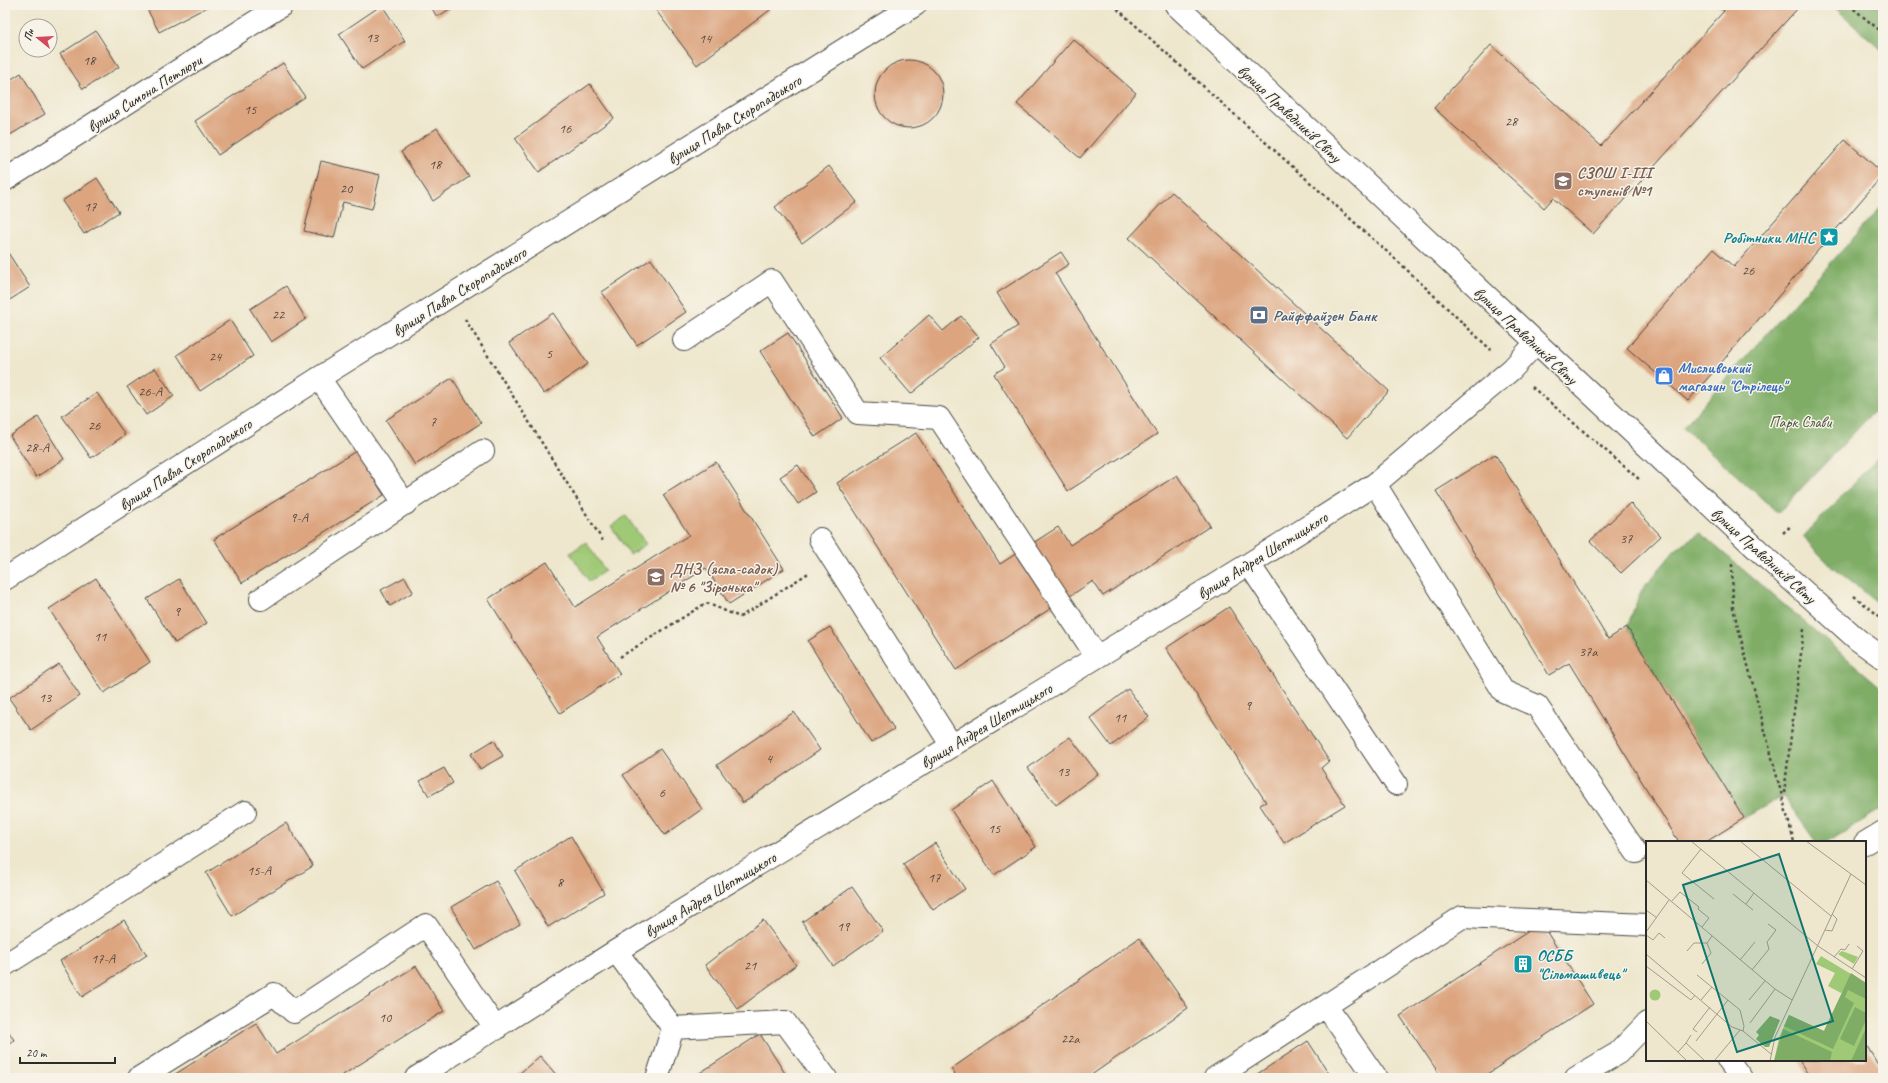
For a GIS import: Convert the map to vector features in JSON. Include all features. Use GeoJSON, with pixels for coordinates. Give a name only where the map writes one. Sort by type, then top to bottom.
{"type":"FeatureCollection","features":[{"type":"Feature","properties":{"kind":"street","name":"вулиця Симона Петлюри"},"geometry":{"type":"LineString","coordinates":[[5,180],[282,5]]}},
{"type":"Feature","properties":{"kind":"street","name":"вулиця Павла Скоропадського"},"geometry":{"type":"LineString","coordinates":[[5,579],[319,378],[916,5]]}},
{"type":"Feature","properties":{"kind":"street","name":"вулиця Праведників Світу"},"geometry":{"type":"LineString","coordinates":[[1176,5],[1536,344],[1759,551],[1858,640],[1883,658]]}},
{"type":"Feature","properties":{"kind":"street"},"geometry":{"type":"LineString","coordinates":[[684,340],[772,281],[858,413],[939,418],[1097,657]]}},
{"type":"Feature","properties":{"kind":"street","name":"вулиця Андрея Шептицького"},"geometry":{"type":"LineString","coordinates":[[416,1078],[496,1029],[616,951],[1249,564],[1374,484],[1512,369],[1536,344]]}},
{"type":"Feature","properties":{"kind":"street"},"geometry":{"type":"LineString","coordinates":[[319,378],[405,504]]}},
{"type":"Feature","properties":{"kind":"street"},"geometry":{"type":"LineString","coordinates":[[261,599],[483,451]]}},
{"type":"Feature","properties":{"kind":"street"},"geometry":{"type":"LineString","coordinates":[[1374,484],[1503,691],[1537,706],[1636,852]]}},
{"type":"Feature","properties":{"kind":"street"},"geometry":{"type":"LineString","coordinates":[[820,539],[952,746]]}},
{"type":"Feature","properties":{"kind":"street"},"geometry":{"type":"LineString","coordinates":[[1249,564],[1396,784]]}},
{"type":"Feature","properties":{"kind":"street"},"geometry":{"type":"LineString","coordinates":[[5,965],[245,812]]}},
{"type":"Feature","properties":{"kind":"street"},"geometry":{"type":"LineString","coordinates":[[1866,842],[1883,832]]}},
{"type":"Feature","properties":{"kind":"street"},"geometry":{"type":"LineString","coordinates":[[1215,1078],[1462,917],[1646,925]]}},
{"type":"Feature","properties":{"kind":"street"},"geometry":{"type":"LineString","coordinates":[[138,1078],[274,994],[294,1012],[426,925],[496,1029]]}},
{"type":"Feature","properties":{"kind":"street"},"geometry":{"type":"LineString","coordinates":[[616,951],[673,1028]]}},
{"type":"Feature","properties":{"kind":"street"},"geometry":{"type":"LineString","coordinates":[[1326,1006],[1376,1078]]}},
{"type":"Feature","properties":{"kind":"street"},"geometry":{"type":"LineString","coordinates":[[673,1028],[785,1022],[826,1078]]}},
{"type":"Feature","properties":{"kind":"street"},"geometry":{"type":"LineString","coordinates":[[1576,1078],[1618,1053],[1646,1024]]}},
{"type":"Feature","properties":{"kind":"street"},"geometry":{"type":"LineString","coordinates":[[657,1078],[673,1028]]}},
{"type":"Feature","properties":{"kind":"street"},"geometry":{"type":"LineString","coordinates":[[1729,1061],[1741,1078]]}},
{"type":"Feature","properties":{"kind":"path"},"geometry":{"type":"LineString","coordinates":[[1849,5],[1883,33]]}},
{"type":"Feature","properties":{"kind":"path"},"geometry":{"type":"LineString","coordinates":[[451,296],[603,541]]}},
{"type":"Feature","properties":{"kind":"path"},"geometry":{"type":"LineString","coordinates":[[1783,533],[1792,525]]}},
{"type":"Feature","properties":{"kind":"path"},"geometry":{"type":"LineString","coordinates":[[620,657],[706,603],[740,618],[832,558]]}},
{"type":"Feature","properties":{"kind":"path"},"geometry":{"type":"LineString","coordinates":[[1732,560],[1733,608],[1784,796],[1794,841]]}},
{"type":"Feature","properties":{"kind":"path"},"geometry":{"type":"LineString","coordinates":[[1784,796],[1805,623]]}},
{"type":"Feature","properties":{"kind":"green space"},"geometry":{"type":"Polygon","coordinates":[[[1832,5],[1883,5],[1883,51],[1832,5]]]}},
{"type":"Feature","properties":{"kind":"green space","name":"Парк Слави"},"geometry":{"type":"Polygon","coordinates":[[[1883,205],[1883,402],[1778,513],[1683,427],[1883,205]]]}},
{"type":"Feature","properties":{"kind":"green space"},"geometry":{"type":"Polygon","coordinates":[[[1883,452],[1883,607],[1830,565],[1803,537],[1883,452]]]}},
{"type":"Feature","properties":{"kind":"green space"},"geometry":{"type":"Polygon","coordinates":[[[626,516],[646,544],[630,555],[611,526],[626,516]]]}},
{"type":"Feature","properties":{"kind":"green space"},"geometry":{"type":"Polygon","coordinates":[[[1700,533],[1883,689],[1883,808],[1830,841],[1815,841],[1783,796],[1744,818],[1627,627],[1641,591],[1675,550],[1700,533]]]}},
{"type":"Feature","properties":{"kind":"green space"},"geometry":{"type":"Polygon","coordinates":[[[586,542],[605,571],[589,581],[570,553],[586,542]]]}},
{"type":"Feature","properties":{"kind":"building"},"geometry":{"type":"Polygon","coordinates":[[[145,5],[211,5],[159,32],[145,5]]]}},
{"type":"Feature","properties":{"kind":"building"},"geometry":{"type":"Polygon","coordinates":[[[382,5],[405,41],[362,69],[339,34],[382,5]]]}},
{"type":"Feature","properties":{"kind":"building"},"geometry":{"type":"Polygon","coordinates":[[[430,5],[456,5],[437,17],[430,5]]]}},
{"type":"Feature","properties":{"kind":"building"},"geometry":{"type":"Polygon","coordinates":[[[652,5],[766,5],[770,10],[697,65],[652,5]]]}},
{"type":"Feature","properties":{"kind":"building"},"geometry":{"type":"Polygon","coordinates":[[[1718,5],[1794,5],[1798,8],[1593,234],[1553,198],[1544,208],[1434,108],[1491,45],[1601,146],[1724,11],[1718,5]]]}},
{"type":"Feature","properties":{"kind":"building"},"geometry":{"type":"Polygon","coordinates":[[[96,31],[119,67],[83,89],[60,54],[96,31]]]}},
{"type":"Feature","properties":{"kind":"building"},"geometry":{"type":"Polygon","coordinates":[[[1073,39],[1136,93],[1080,158],[1017,104],[1073,39]]]}},
{"type":"Feature","properties":{"kind":"building"},"geometry":{"type":"Polygon","coordinates":[[[902,60],[916,60],[928,66],[937,75],[943,87],[941,107],[933,118],[922,126],[916,128],[902,128],[896,126],[885,118],[877,107],[875,101],[875,87],[877,81],[885,70],[896,62],[902,60]]]}},
{"type":"Feature","properties":{"kind":"building"},"geometry":{"type":"Polygon","coordinates":[[[283,63],[305,97],[218,155],[195,121],[283,63]]]}},
{"type":"Feature","properties":{"kind":"building"},"geometry":{"type":"Polygon","coordinates":[[[21,73],[45,114],[5,138],[5,83],[21,73]]]}},
{"type":"Feature","properties":{"kind":"building"},"geometry":{"type":"Polygon","coordinates":[[[590,84],[614,118],[539,172],[515,138],[590,84]]]}},
{"type":"Feature","properties":{"kind":"building"},"geometry":{"type":"Polygon","coordinates":[[[437,128],[469,177],[433,201],[401,152],[437,128]]]}},
{"type":"Feature","properties":{"kind":"building"},"geometry":{"type":"Polygon","coordinates":[[[1845,140],[1883,173],[1883,175],[1688,401],[1627,348],[1713,249],[1734,267],[1845,140]]]}},
{"type":"Feature","properties":{"kind":"building"},"geometry":{"type":"Polygon","coordinates":[[[321,161],[380,175],[372,209],[343,202],[334,238],[304,231],[321,161]]]}},
{"type":"Feature","properties":{"kind":"building"},"geometry":{"type":"Polygon","coordinates":[[[829,166],[857,202],[802,243],[775,207],[829,166]]]}},
{"type":"Feature","properties":{"kind":"building"},"geometry":{"type":"Polygon","coordinates":[[[97,178],[119,212],[84,234],[62,201],[97,178]]]}},
{"type":"Feature","properties":{"kind":"building","name":"Райффайзен Банк"},"geometry":{"type":"Polygon","coordinates":[[[1172,192],[1389,391],[1347,438],[1129,238],[1172,192]]]}},
{"type":"Feature","properties":{"kind":"building"},"geometry":{"type":"Polygon","coordinates":[[[5,248],[30,287],[5,303],[5,248]]]}},
{"type":"Feature","properties":{"kind":"building"},"geometry":{"type":"Polygon","coordinates":[[[1061,252],[1069,264],[1055,273],[1157,434],[1068,491],[994,374],[1005,367],[991,344],[1018,326],[997,293],[1061,252]]]}},
{"type":"Feature","properties":{"kind":"building"},"geometry":{"type":"Polygon","coordinates":[[[651,259],[686,312],[637,345],[602,292],[651,259]]]}},
{"type":"Feature","properties":{"kind":"building"},"geometry":{"type":"Polygon","coordinates":[[[286,286],[306,319],[271,342],[250,309],[286,286]]]}},
{"type":"Feature","properties":{"kind":"building"},"geometry":{"type":"Polygon","coordinates":[[[553,313],[588,364],[544,394],[509,343],[553,313]]]}},
{"type":"Feature","properties":{"kind":"building"},"geometry":{"type":"Polygon","coordinates":[[[929,315],[943,331],[961,316],[979,337],[911,394],[880,358],[929,315]]]}},
{"type":"Feature","properties":{"kind":"building"},"geometry":{"type":"Polygon","coordinates":[[[230,320],[253,356],[200,391],[177,355],[230,320]]]}},
{"type":"Feature","properties":{"kind":"building"},"geometry":{"type":"Polygon","coordinates":[[[788,333],[843,418],[815,437],[760,351],[788,333]]]}},
{"type":"Feature","properties":{"kind":"building"},"geometry":{"type":"Polygon","coordinates":[[[155,368],[174,396],[146,415],[127,387],[155,368]]]}},
{"type":"Feature","properties":{"kind":"building"},"geometry":{"type":"Polygon","coordinates":[[[452,378],[481,423],[415,465],[386,420],[452,378]]]}},
{"type":"Feature","properties":{"kind":"building"},"geometry":{"type":"Polygon","coordinates":[[[97,393],[125,435],[91,458],[62,416],[97,393]]]}},
{"type":"Feature","properties":{"kind":"building"},"geometry":{"type":"Polygon","coordinates":[[[38,417],[64,459],[36,477],[10,436],[38,417]]]}},
{"type":"Feature","properties":{"kind":"building"},"geometry":{"type":"Polygon","coordinates":[[[916,433],[1000,564],[1058,527],[1070,545],[1177,475],[1210,526],[1103,596],[1093,581],[956,670],[837,483],[916,433]]]}},
{"type":"Feature","properties":{"kind":"building"},"geometry":{"type":"Polygon","coordinates":[[[356,451],[384,495],[242,583],[214,539],[356,451]]]}},
{"type":"Feature","properties":{"kind":"building"},"geometry":{"type":"Polygon","coordinates":[[[1495,454],[1608,639],[1627,627],[1744,818],[1708,841],[1678,841],[1569,663],[1549,675],[1436,491],[1495,454]]]}},
{"type":"Feature","properties":{"kind":"building"},"geometry":{"type":"Polygon","coordinates":[[[716,462],[784,569],[729,604],[706,568],[597,637],[620,674],[560,713],[488,599],[547,562],[575,607],[689,535],[663,495],[716,462]]]}},
{"type":"Feature","properties":{"kind":"building"},"geometry":{"type":"Polygon","coordinates":[[[798,465],[816,492],[798,504],[780,477],[798,465]]]}},
{"type":"Feature","properties":{"kind":"building"},"geometry":{"type":"Polygon","coordinates":[[[1630,503],[1661,536],[1621,573],[1590,541],[1630,503]]]}},
{"type":"Feature","properties":{"kind":"building"},"geometry":{"type":"Polygon","coordinates":[[[405,577],[413,592],[390,606],[381,590],[405,577]]]}},
{"type":"Feature","properties":{"kind":"building"},"geometry":{"type":"Polygon","coordinates":[[[96,578],[150,662],[104,693],[49,609],[96,578]]]}},
{"type":"Feature","properties":{"kind":"building"},"geometry":{"type":"Polygon","coordinates":[[[179,579],[207,623],[175,643],[147,599],[179,579]]]}},
{"type":"Feature","properties":{"kind":"building"},"geometry":{"type":"Polygon","coordinates":[[[1229,607],[1329,761],[1321,768],[1345,805],[1284,843],[1260,805],[1266,802],[1166,648],[1229,607]]]}},
{"type":"Feature","properties":{"kind":"building"},"geometry":{"type":"Polygon","coordinates":[[[830,627],[894,729],[871,743],[808,641],[830,627]]]}},
{"type":"Feature","properties":{"kind":"building"},"geometry":{"type":"Polygon","coordinates":[[[59,664],[80,696],[31,730],[9,698],[59,664]]]}},
{"type":"Feature","properties":{"kind":"building"},"geometry":{"type":"Polygon","coordinates":[[[1128,689],[1149,717],[1111,746],[1090,718],[1128,689]]]}},
{"type":"Feature","properties":{"kind":"building"},"geometry":{"type":"Polygon","coordinates":[[[794,712],[820,750],[743,803],[717,765],[794,712]]]}},
{"type":"Feature","properties":{"kind":"building"},"geometry":{"type":"Polygon","coordinates":[[[1070,737],[1098,774],[1056,805],[1028,768],[1070,737]]]}},
{"type":"Feature","properties":{"kind":"building"},"geometry":{"type":"Polygon","coordinates":[[[494,740],[503,756],[480,769],[471,754],[494,740]]]}},
{"type":"Feature","properties":{"kind":"building"},"geometry":{"type":"Polygon","coordinates":[[[660,749],[702,809],[665,835],[623,775],[660,749]]]}},
{"type":"Feature","properties":{"kind":"building"},"geometry":{"type":"Polygon","coordinates":[[[444,768],[453,783],[429,796],[420,781],[444,768]]]}},
{"type":"Feature","properties":{"kind":"building"},"geometry":{"type":"Polygon","coordinates":[[[993,781],[1036,847],[994,875],[951,810],[993,781]]]}},
{"type":"Feature","properties":{"kind":"building"},"geometry":{"type":"Polygon","coordinates":[[[286,823],[313,866],[232,916],[206,873],[286,823]]]}},
{"type":"Feature","properties":{"kind":"building"},"geometry":{"type":"Polygon","coordinates":[[[571,836],[604,893],[548,927],[515,871],[571,836]]]}},
{"type":"Feature","properties":{"kind":"building"},"geometry":{"type":"Polygon","coordinates":[[[935,843],[965,889],[933,910],[903,864],[935,843]]]}},
{"type":"Feature","properties":{"kind":"building"},"geometry":{"type":"Polygon","coordinates":[[[496,881],[520,924],[476,950],[451,907],[496,881]]]}},
{"type":"Feature","properties":{"kind":"building"},"geometry":{"type":"Polygon","coordinates":[[[852,887],[883,931],[833,966],[802,922],[852,887]]]}},
{"type":"Feature","properties":{"kind":"building"},"geometry":{"type":"Polygon","coordinates":[[[124,920],[147,955],[82,997],[60,961],[124,920]]]}},
{"type":"Feature","properties":{"kind":"building"},"geometry":{"type":"Polygon","coordinates":[[[763,920],[796,965],[738,1009],[705,965],[763,920]]]}},
{"type":"Feature","properties":{"kind":"building","name":"ОСББ \"Сільмашивець\""},"geometry":{"type":"Polygon","coordinates":[[[1541,923],[1593,1004],[1481,1078],[1442,1078],[1400,1016],[1541,923]]]}},
{"type":"Feature","properties":{"kind":"building"},"geometry":{"type":"Polygon","coordinates":[[[1139,938],[1188,1008],[1087,1078],[958,1078],[951,1069],[1139,938]]]}},
{"type":"Feature","properties":{"kind":"building"},"geometry":{"type":"Polygon","coordinates":[[[416,966],[444,1011],[338,1078],[169,1078],[256,1023],[276,1054],[416,966]]]}},
{"type":"Feature","properties":{"kind":"building"},"geometry":{"type":"Polygon","coordinates":[[[5,1026],[14,1040],[5,1046],[5,1026]]]}},
{"type":"Feature","properties":{"kind":"building"},"geometry":{"type":"Polygon","coordinates":[[[760,1034],[788,1078],[692,1078],[760,1034]]]}},
{"type":"Feature","properties":{"kind":"building"},"geometry":{"type":"Polygon","coordinates":[[[1308,1041],[1332,1078],[1251,1078],[1308,1041]]]}},
{"type":"Feature","properties":{"kind":"building"},"geometry":{"type":"Polygon","coordinates":[[[1866,1045],[1883,1073],[1883,1078],[1810,1078],[1800,1061],[1866,1061],[1866,1045]]]}},
{"type":"Feature","properties":{"kind":"building"},"geometry":{"type":"Polygon","coordinates":[[[540,1056],[559,1078],[514,1078],[540,1056]]]}},
{"type":"Feature","properties":{"kind":"place","name":"СЗОШ І-ІІІ ступенів №1"},"geometry":{"type":"Point","coordinates":[1563,181]}},
{"type":"Feature","properties":{"kind":"place","name":"Робітники МНС"},"geometry":{"type":"Point","coordinates":[1829,237]}},
{"type":"Feature","properties":{"kind":"place","name":"Райффайзен Банк"},"geometry":{"type":"Point","coordinates":[1259,315]}},
{"type":"Feature","properties":{"kind":"place","name":"Мисливський магазин \"Стрілець\""},"geometry":{"type":"Point","coordinates":[1664,376]}},
{"type":"Feature","properties":{"kind":"place","name":"ДНЗ (ясла-садок) № 6 \"Зіронька\""},"geometry":{"type":"Point","coordinates":[656,577]}},
{"type":"Feature","properties":{"kind":"place","name":"ОСББ \"Сільмашивець\""},"geometry":{"type":"Point","coordinates":[1523,964]}}]}
